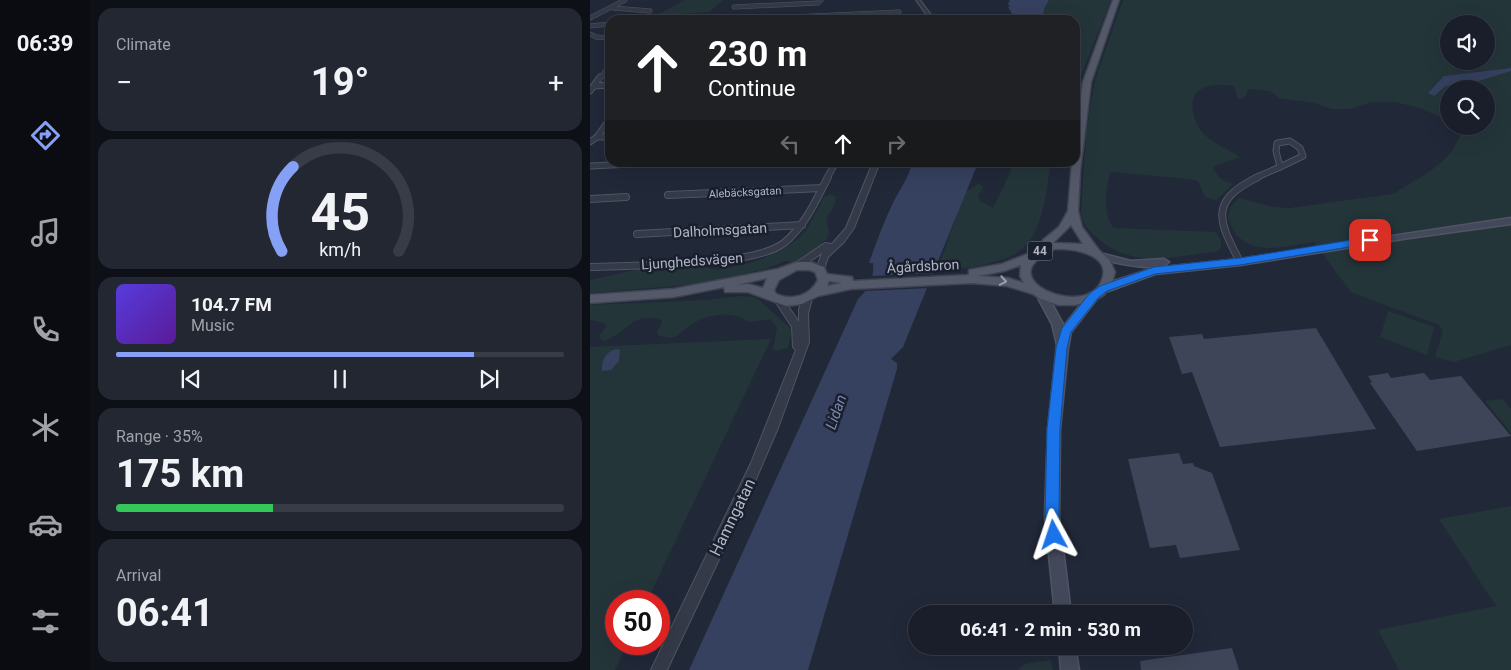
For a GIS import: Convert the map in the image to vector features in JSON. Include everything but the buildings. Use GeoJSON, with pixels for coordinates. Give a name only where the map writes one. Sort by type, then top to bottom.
{"type":"FeatureCollection","features":[{"type":"Feature","properties":{"kind":"main road","name":"44"},"geometry":{"type":"LineString","coordinates":[[1080,121],[1087,82],[1116,0]]}},
{"type":"Feature","properties":{"kind":"main road","name":"44"},"geometry":{"type":"LineString","coordinates":[[1073,210],[1079,231],[1109,272],[1109,278],[1099,292],[1072,302],[1056,301],[1037,293],[1028,284],[1024,272],[1029,260],[1062,232],[1069,223],[1073,210],[1076,167]]}},
{"type":"Feature","properties":{"kind":"main road"},"geometry":{"type":"LineString","coordinates":[[1062,605],[1052,516],[1054,429],[1062,348],[1066,331],[1099,292],[1154,271],[1511,222]]}},
{"type":"Feature","properties":{"kind":"main road","name":"44"},"geometry":{"type":"LineString","coordinates":[[1038,253],[1068,245],[1097,254]]}},
{"type":"Feature","properties":{"kind":"main road","name":"Ågårdsbron"},"geometry":{"type":"LineString","coordinates":[[811,295],[850,283],[955,277],[986,272],[1038,253]]}},
{"type":"Feature","properties":{"kind":"main road"},"geometry":{"type":"LineString","coordinates":[[1097,254],[1131,264],[1239,260]]}},
{"type":"Feature","properties":{"kind":"main road","name":"44"},"geometry":{"type":"LineString","coordinates":[[797,266],[810,266],[822,274]]}},
{"type":"Feature","properties":{"kind":"main road"},"geometry":{"type":"LineString","coordinates":[[674,293],[781,272],[797,266]]}},
{"type":"Feature","properties":{"kind":"main road"},"geometry":{"type":"LineString","coordinates":[[769,294],[770,283],[781,272]]}},
{"type":"Feature","properties":{"kind":"main road"},"geometry":{"type":"LineString","coordinates":[[811,295],[822,285],[822,274]]}},
{"type":"Feature","properties":{"kind":"main road","name":"Ågårdsbron"},"geometry":{"type":"LineString","coordinates":[[822,274],[850,283]]}},
{"type":"Feature","properties":{"kind":"main road","name":"Ågårdsbron"},"geometry":{"type":"LineString","coordinates":[[955,277],[997,280],[1037,293]]}},
{"type":"Feature","properties":{"kind":"main road"},"geometry":{"type":"LineString","coordinates":[[590,299],[674,293],[699,294],[748,288],[769,294],[780,301]]}},
{"type":"Feature","properties":{"kind":"main road"},"geometry":{"type":"LineString","coordinates":[[1037,293],[1058,324],[1062,348]]}},
{"type":"Feature","properties":{"kind":"main road","name":"44"},"geometry":{"type":"LineString","coordinates":[[780,301],[793,302],[811,295]]}},
{"type":"Feature","properties":{"kind":"main road"},"geometry":{"type":"LineString","coordinates":[[1068,655],[1070,670]]}},
{"type":"Feature","properties":{"kind":"street"},"geometry":{"type":"LineString","coordinates":[[590,18],[625,0]]}},
{"type":"Feature","properties":{"kind":"street"},"geometry":{"type":"LineString","coordinates":[[918,0],[929,15]]}},
{"type":"Feature","properties":{"kind":"street"},"geometry":{"type":"LineString","coordinates":[[734,7],[819,2]]}},
{"type":"Feature","properties":{"kind":"street"},"geometry":{"type":"LineString","coordinates":[[611,8],[650,11]]}},
{"type":"Feature","properties":{"kind":"street"},"geometry":{"type":"LineString","coordinates":[[590,12],[601,12]]}},
{"type":"Feature","properties":{"kind":"street"},"geometry":{"type":"LineString","coordinates":[[858,15],[899,12]]}},
{"type":"Feature","properties":{"kind":"street"},"geometry":{"type":"LineString","coordinates":[[590,26],[605,24]]}},
{"type":"Feature","properties":{"kind":"street"},"geometry":{"type":"LineString","coordinates":[[591,35],[605,37]]}},
{"type":"Feature","properties":{"kind":"street"},"geometry":{"type":"LineString","coordinates":[[590,92],[605,72]]}},
{"type":"Feature","properties":{"kind":"street"},"geometry":{"type":"LineString","coordinates":[[594,86],[605,85]]}},
{"type":"Feature","properties":{"kind":"street"},"geometry":{"type":"LineString","coordinates":[[590,142],[597,137],[605,126]]}},
{"type":"Feature","properties":{"kind":"street"},"geometry":{"type":"LineString","coordinates":[[597,137],[605,137]]}},
{"type":"Feature","properties":{"kind":"street"},"geometry":{"type":"LineString","coordinates":[[1239,260],[1222,225],[1222,205],[1228,195],[1241,185],[1280,167],[1303,156],[1301,148],[1294,142],[1284,141],[1277,143],[1276,151],[1280,167]]}},
{"type":"Feature","properties":{"kind":"street"},"geometry":{"type":"LineString","coordinates":[[590,166],[605,165]]}},
{"type":"Feature","properties":{"kind":"street","name":"Ljunghedsvägen"},"geometry":{"type":"LineString","coordinates":[[590,267],[747,258],[775,249],[791,238],[802,225],[833,167]]}},
{"type":"Feature","properties":{"kind":"street"},"geometry":{"type":"LineString","coordinates":[[822,274],[824,256],[841,240],[875,167]]}},
{"type":"Feature","properties":{"kind":"street","name":"Alebäcksgatan"},"geometry":{"type":"LineString","coordinates":[[668,195],[822,188]]}},
{"type":"Feature","properties":{"kind":"street"},"geometry":{"type":"LineString","coordinates":[[590,199],[626,197]]}},
{"type":"Feature","properties":{"kind":"street"},"geometry":{"type":"LineString","coordinates":[[797,266],[822,251],[851,221]]}},
{"type":"Feature","properties":{"kind":"street","name":"Dalholmsgatan"},"geometry":{"type":"LineString","coordinates":[[637,234],[802,225]]}},
{"type":"Feature","properties":{"kind":"street","name":"Hamngatan"},"geometry":{"type":"LineString","coordinates":[[659,670],[745,491],[779,413],[804,342],[806,330],[802,308],[811,295]]}},
{"type":"Feature","properties":{"kind":"street"},"geometry":{"type":"LineString","coordinates":[[780,301],[797,327],[797,360]]}},
{"type":"Feature","properties":{"kind":"shaded area"},"geometry":{"type":"Polygon","coordinates":[[[685,0],[723,0],[709,12],[656,15],[685,0]]]}},
{"type":"Feature","properties":{"kind":"shaded area"},"geometry":{"type":"Polygon","coordinates":[[[1049,0],[1111,0],[1080,78],[1080,15],[1043,15],[1044,9],[1049,0]]]}},
{"type":"Feature","properties":{"kind":"shaded area"},"geometry":{"type":"Polygon","coordinates":[[[1123,0],[1511,0],[1511,68],[1495,70],[1495,15],[1440,15],[1440,70],[1494,70],[1445,76],[1444,80],[1440,80],[1440,117],[1420,108],[1395,102],[1372,102],[1349,109],[1332,109],[1314,103],[1279,98],[1270,91],[1248,89],[1245,98],[1238,99],[1234,86],[1215,85],[1203,88],[1197,92],[1192,105],[1198,126],[1206,136],[1240,157],[1213,167],[1221,178],[1233,184],[1216,200],[1205,197],[1198,181],[1111,172],[1106,193],[1106,209],[1114,228],[1216,232],[1221,240],[1221,248],[1215,252],[1170,258],[1142,258],[1115,250],[1094,235],[1086,225],[1081,213],[1086,132],[1095,80],[1123,0]]]}},
{"type":"Feature","properties":{"kind":"shaded area"},"geometry":{"type":"Polygon","coordinates":[[[1511,71],[1511,345],[1454,362],[1435,357],[1443,330],[1439,325],[1351,292],[1314,242],[1276,248],[1252,245],[1242,240],[1234,231],[1228,218],[1231,206],[1239,198],[1274,207],[1290,208],[1393,194],[1429,172],[1452,151],[1460,135],[1495,135],[1495,80],[1482,80],[1511,71]]]}},
{"type":"Feature","properties":{"kind":"shaded area"},"geometry":{"type":"Polygon","coordinates":[[[1010,167],[1050,167],[1041,218],[1027,244],[1009,257],[985,265],[937,271],[965,192],[978,184],[982,186],[983,189],[978,195],[980,201],[993,208],[1011,171],[1010,167]]]}},
{"type":"Feature","properties":{"kind":"shaded area"},"geometry":{"type":"Polygon","coordinates":[[[831,194],[836,197],[834,206],[826,219],[829,233],[827,238],[814,252],[795,262],[784,261],[766,269],[697,284],[590,293],[590,280],[644,268],[696,265],[718,270],[754,262],[784,249],[800,237],[807,229],[824,197],[831,194]]]}},
{"type":"Feature","properties":{"kind":"shaded area"},"geometry":{"type":"Polygon","coordinates":[[[742,296],[754,297],[759,300],[790,328],[788,348],[775,351],[773,349],[777,328],[771,319],[749,322],[735,316],[713,316],[692,324],[672,338],[658,336],[657,332],[662,322],[660,319],[641,319],[603,341],[599,336],[606,327],[605,323],[590,320],[590,305],[705,300],[742,296]]]}},
{"type":"Feature","properties":{"kind":"shaded area"},"geometry":{"type":"Polygon","coordinates":[[[1388,311],[1434,327],[1427,355],[1380,337],[1388,311]]]}},
{"type":"Feature","properties":{"kind":"shaded area"},"geometry":{"type":"Polygon","coordinates":[[[771,339],[652,590],[605,590],[605,655],[622,655],[615,670],[590,670],[590,347],[771,339]]]}},
{"type":"Feature","properties":{"kind":"shaded area"},"geometry":{"type":"Polygon","coordinates":[[[1502,399],[1511,409],[1511,433],[1485,401],[1502,399]]]}},
{"type":"Feature","properties":{"kind":"shaded area"},"geometry":{"type":"Polygon","coordinates":[[[1511,506],[1511,670],[1399,670],[1378,630],[1496,606],[1439,519],[1511,506]]]}},
{"type":"Feature","properties":{"kind":"shaded area"},"geometry":{"type":"Polygon","coordinates":[[[1051,660],[1053,670],[1018,670],[1024,664],[1051,660]]]}},
{"type":"Feature","properties":{"kind":"water"},"geometry":{"type":"Polygon","coordinates":[[[1010,0],[1049,0],[1044,9],[1043,15],[1012,15],[1008,4],[1010,0]]]}},
{"type":"Feature","properties":{"kind":"water"},"geometry":{"type":"Polygon","coordinates":[[[1511,68],[1511,71],[1482,80],[1440,80],[1444,76],[1511,68]]]}},
{"type":"Feature","properties":{"kind":"water"},"geometry":{"type":"Polygon","coordinates":[[[1440,80],[1440,91],[1434,96],[1428,93],[1440,80]]]}},
{"type":"Feature","properties":{"kind":"water","name":"Lidan"},"geometry":{"type":"Polygon","coordinates":[[[976,167],[903,347],[891,359],[897,363],[897,369],[808,670],[689,670],[858,299],[870,283],[873,263],[869,263],[886,219],[911,168],[976,167]]]}},
{"type":"Feature","properties":{"kind":"water"},"geometry":{"type":"Polygon","coordinates":[[[617,349],[620,350],[619,361],[611,370],[602,371],[602,363],[605,357],[617,349]]]}},
{"type":"Feature","properties":{"kind":"pier"},"geometry":{"type":"Polygon","coordinates":[[[937,273],[930,288],[863,291],[870,276],[937,273]]]}},
{"type":"Feature","properties":{"kind":"route"},"geometry":{"type":"LineString","coordinates":[[1054,535],[1052,516],[1054,429],[1062,348],[1066,331],[1094,296],[1103,289],[1143,273],[1169,268],[1240,262],[1370,240]]}}]}
